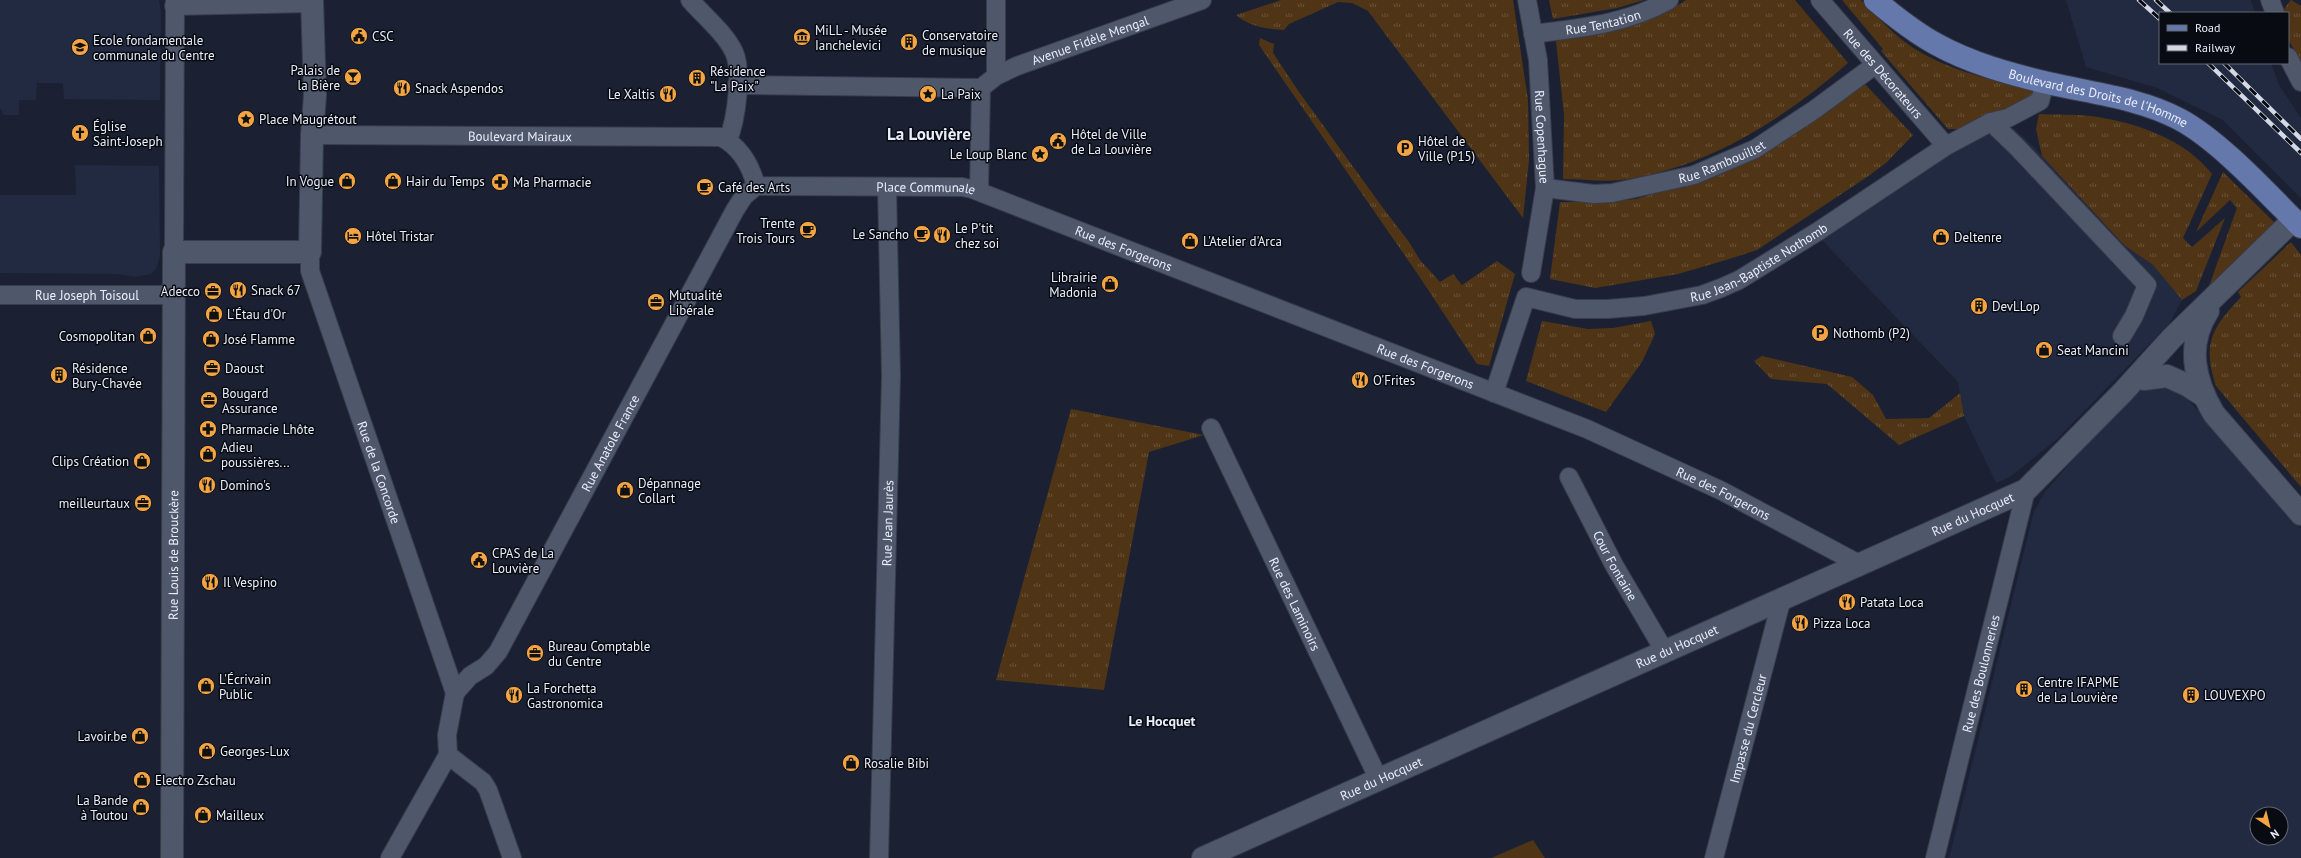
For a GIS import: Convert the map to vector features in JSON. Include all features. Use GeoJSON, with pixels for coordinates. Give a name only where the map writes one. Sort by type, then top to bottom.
{"type":"FeatureCollection","features":[{"type":"Feature","properties":{"kind":"main road","name":"Boulevard des Droits de l'Homme"},"geometry":{"type":"LineString","coordinates":[[1875,0],[1900,21],[1936,44],[1979,64],[2045,82],[2132,101],[2180,119],[2220,149],[2293,228]]}},
{"type":"Feature","properties":{"kind":"street"},"geometry":{"type":"LineString","coordinates":[[690,0],[733,50],[737,62],[736,114],[728,140],[734,145],[752,172],[756,186]]}},
{"type":"Feature","properties":{"kind":"street"},"geometry":{"type":"LineString","coordinates":[[996,0],[996,76]]}},
{"type":"Feature","properties":{"kind":"street","name":"Avenue Fidèle Mengal"},"geometry":{"type":"LineString","coordinates":[[981,88],[996,76],[1017,66],[1202,0]]}},
{"type":"Feature","properties":{"kind":"street","name":"Rue Copenhague"},"geometry":{"type":"LineString","coordinates":[[1527,0],[1538,60],[1545,188],[1531,274]]}},
{"type":"Feature","properties":{"kind":"street","name":"Rue Tentation"},"geometry":{"type":"LineString","coordinates":[[1533,34],[1595,27],[1637,15],[1669,0]]}},
{"type":"Feature","properties":{"kind":"street","name":"Rue des Décorateurs"},"geometry":{"type":"LineString","coordinates":[[1820,0],[1946,146]]}},
{"type":"Feature","properties":{"kind":"street"},"geometry":{"type":"LineString","coordinates":[[2270,0],[2275,12]]}},
{"type":"Feature","properties":{"kind":"street"},"geometry":{"type":"LineString","coordinates":[[312,2],[315,95],[312,135],[310,252],[174,252],[175,3],[312,2]]}},
{"type":"Feature","properties":{"kind":"street"},"geometry":{"type":"LineString","coordinates":[[2289,59],[2301,82]]}},
{"type":"Feature","properties":{"kind":"street","name":"Rue Rambouillet"},"geometry":{"type":"LineString","coordinates":[[1545,188],[1594,194],[1612,193],[1694,175],[1755,149],[1814,110],[1875,65]]}},
{"type":"Feature","properties":{"kind":"street"},"geometry":{"type":"LineString","coordinates":[[737,77],[981,88]]}},
{"type":"Feature","properties":{"kind":"street","name":"Rue Jean-Baptiste Nothomb"},"geometry":{"type":"LineString","coordinates":[[1494,393],[1526,297],[1575,309],[1644,306],[1702,295],[1739,280],[1817,232],[1946,146],[1991,122],[2008,118],[2040,101],[2045,82]]}},
{"type":"Feature","properties":{"kind":"street","name":"Place Communale"},"geometry":{"type":"LineString","coordinates":[[756,186],[887,188],[962,187],[980,191],[981,88]]}},
{"type":"Feature","properties":{"kind":"street"},"geometry":{"type":"LineString","coordinates":[[1991,122],[2017,147],[2147,285],[2134,316],[2122,336]]}},
{"type":"Feature","properties":{"kind":"street","name":"Boulevard Mairaux"},"geometry":{"type":"LineString","coordinates":[[312,135],[721,137],[728,140]]}},
{"type":"Feature","properties":{"kind":"street","name":"Rue Anatole France"},"geometry":{"type":"LineString","coordinates":[[455,693],[470,676],[486,666],[498,652],[735,210],[744,196],[756,186]]}},
{"type":"Feature","properties":{"kind":"street","name":"Rue Jean Jaurès"},"geometry":{"type":"LineString","coordinates":[[879,858],[891,376],[887,188]]}},
{"type":"Feature","properties":{"kind":"street","name":"Rue des Forgerons"},"geometry":{"type":"LineString","coordinates":[[980,191],[1587,429],[1722,491],[1861,565]]}},
{"type":"Feature","properties":{"kind":"street","name":"Rue du Hocquet"},"geometry":{"type":"LineString","coordinates":[[1203,858],[2026,490],[2122,393],[2167,343],[2293,228]]}},
{"type":"Feature","properties":{"kind":"street","name":"Rue Louis de Brouckère"},"geometry":{"type":"LineString","coordinates":[[172,858],[174,252]]}},
{"type":"Feature","properties":{"kind":"street","name":"Rue de la Concorde"},"geometry":{"type":"LineString","coordinates":[[310,252],[310,271],[455,693]]}},
{"type":"Feature","properties":{"kind":"street","name":"Rue Joseph Toisoul"},"geometry":{"type":"LineString","coordinates":[[0,295],[174,295]]}},
{"type":"Feature","properties":{"kind":"street","name":"Rue du Hocquet"},"geometry":{"type":"LineString","coordinates":[[2122,393],[2144,379],[2161,363],[2195,347],[2197,331],[2216,298]]}},
{"type":"Feature","properties":{"kind":"street"},"geometry":{"type":"LineString","coordinates":[[2195,347],[2193,355],[2199,386],[2214,414],[2301,514]]}},
{"type":"Feature","properties":{"kind":"street","name":"Rue du Hocquet"},"geometry":{"type":"LineString","coordinates":[[2144,379],[2167,376],[2187,385],[2204,396]]}},
{"type":"Feature","properties":{"kind":"street","name":"Rue des Laminoirs"},"geometry":{"type":"LineString","coordinates":[[1211,428],[1379,780]]}},
{"type":"Feature","properties":{"kind":"street","name":"Cour Fontaine"},"geometry":{"type":"LineString","coordinates":[[1569,477],[1614,565],[1665,652]]}},
{"type":"Feature","properties":{"kind":"street","name":"Rue des Boulonneries"},"geometry":{"type":"LineString","coordinates":[[1935,858],[2026,490]]}},
{"type":"Feature","properties":{"kind":"street","name":"Impasse du Cercleur"},"geometry":{"type":"LineString","coordinates":[[1714,858],[1782,598]]}},
{"type":"Feature","properties":{"kind":"street"},"geometry":{"type":"LineString","coordinates":[[390,858],[448,755],[447,734],[455,693]]}},
{"type":"Feature","properties":{"kind":"street"},"geometry":{"type":"LineString","coordinates":[[448,755],[482,782],[488,790],[512,858]]}},
{"type":"Feature","properties":{"kind":"shaded area","name":"Ecole fondamentale communale du Centre"},"geometry":{"type":"Polygon","coordinates":[[[0,0],[159,0],[161,12],[160,100],[64,99],[63,83],[37,83],[36,100],[19,100],[19,115],[4,115],[0,108],[0,0]]]}},
{"type":"Feature","properties":{"kind":"shaded area"},"geometry":{"type":"Polygon","coordinates":[[[2066,0],[2251,0],[2255,12],[2159,12],[2159,64],[2271,64],[2279,85],[2301,118],[2301,198],[2223,120],[2157,88],[2086,67],[2066,0]]]}},
{"type":"Feature","properties":{"kind":"shaded area"},"geometry":{"type":"Polygon","coordinates":[[[2013,128],[2033,146],[2124,245],[2153,265],[2182,300],[2169,324],[2056,440],[2010,477],[1996,483],[1964,416],[1958,382],[1822,240],[1875,202],[1971,140],[2013,128]]]}},
{"type":"Feature","properties":{"kind":"shaded area"},"geometry":{"type":"Polygon","coordinates":[[[75,165],[159,166],[160,256],[157,267],[151,274],[136,277],[117,274],[0,273],[0,195],[76,195],[75,165]]]}},
{"type":"Feature","properties":{"kind":"shaded area"},"geometry":{"type":"Polygon","coordinates":[[[2166,382],[2181,391],[2290,519],[2301,528],[2301,858],[1949,858],[2034,511],[2045,492],[2097,432],[2145,385],[2166,382]]]}},
{"type":"Feature","properties":{"kind":"green space"},"geometry":{"type":"Polygon","coordinates":[[[1281,0],[1513,0],[1528,100],[1529,160],[1523,218],[1368,11],[1352,3],[1338,2],[1289,24],[1284,30],[1253,25],[1236,15],[1281,0]]]}},
{"type":"Feature","properties":{"kind":"green space"},"geometry":{"type":"Polygon","coordinates":[[[1549,0],[1644,0],[1617,8],[1553,19],[1549,0]]]}},
{"type":"Feature","properties":{"kind":"green space"},"geometry":{"type":"Polygon","coordinates":[[[1686,0],[1795,0],[1848,63],[1823,84],[1770,122],[1713,153],[1683,165],[1653,174],[1621,180],[1599,181],[1563,179],[1564,115],[1556,41],[1590,35],[1640,22],[1671,9],[1686,0]]]}},
{"type":"Feature","properties":{"kind":"green space"},"geometry":{"type":"Polygon","coordinates":[[[1842,0],[1861,0],[1886,26],[1907,44],[1945,64],[1993,80],[2041,92],[2027,101],[1958,129],[1948,129],[1881,51],[1883,49],[1842,0]]]}},
{"type":"Feature","properties":{"kind":"green space"},"geometry":{"type":"Polygon","coordinates":[[[2291,0],[2301,6],[2301,62],[2289,41],[2289,12],[2282,12],[2291,0]]]}},
{"type":"Feature","properties":{"kind":"green space"},"geometry":{"type":"Polygon","coordinates":[[[1260,38],[1274,44],[1273,53],[1299,92],[1409,242],[1420,260],[1440,282],[1453,274],[1462,285],[1497,261],[1515,274],[1489,366],[1477,364],[1419,276],[1259,45],[1260,38]]]}},
{"type":"Feature","properties":{"kind":"green space"},"geometry":{"type":"Polygon","coordinates":[[[1863,82],[1913,135],[1887,162],[1870,175],[1757,250],[1678,274],[1595,288],[1550,279],[1560,202],[1605,202],[1636,199],[1714,175],[1863,82]]]}},
{"type":"Feature","properties":{"kind":"green space"},"geometry":{"type":"Polygon","coordinates":[[[2039,114],[2091,116],[2141,127],[2173,141],[2201,161],[2212,174],[2183,238],[2192,247],[2225,218],[2196,291],[2182,300],[2153,265],[2124,245],[2042,156],[2036,129],[2039,114]]]}},
{"type":"Feature","properties":{"kind":"green space"},"geometry":{"type":"Polygon","coordinates":[[[2223,172],[2276,224],[2208,289],[2237,208],[2230,200],[2196,232],[2223,172]]]}},
{"type":"Feature","properties":{"kind":"green space"},"geometry":{"type":"Polygon","coordinates":[[[2291,242],[2301,255],[2301,487],[2216,386],[2210,358],[2212,337],[2223,318],[2241,297],[2238,292],[2291,242]]]}},
{"type":"Feature","properties":{"kind":"green space"},"geometry":{"type":"Polygon","coordinates":[[[1542,321],[1588,329],[1613,328],[1651,321],[1655,334],[1642,362],[1606,412],[1526,381],[1542,321]]]}},
{"type":"Feature","properties":{"kind":"green space"},"geometry":{"type":"Polygon","coordinates":[[[1762,356],[1852,377],[1873,395],[1886,419],[1929,418],[1960,393],[1964,416],[1899,445],[1827,384],[1771,379],[1754,361],[1762,356]]]}},
{"type":"Feature","properties":{"kind":"green space"},"geometry":{"type":"Polygon","coordinates":[[[1071,409],[1204,435],[1149,452],[1104,690],[996,680],[1071,409]]]}},
{"type":"Feature","properties":{"kind":"green space"},"geometry":{"type":"Polygon","coordinates":[[[1533,840],[1545,858],[1491,858],[1533,840]]]}},
{"type":"Feature","properties":{"kind":"railway"},"geometry":{"type":"LineString","coordinates":[[2139,0],[2159,18]]}},
{"type":"Feature","properties":{"kind":"railway"},"geometry":{"type":"LineString","coordinates":[[2156,0],[2169,12]]}},
{"type":"Feature","properties":{"kind":"railway"},"geometry":{"type":"LineString","coordinates":[[2209,64],[2301,153]]}},
{"type":"Feature","properties":{"kind":"railway"},"geometry":{"type":"LineString","coordinates":[[2225,64],[2301,139]]}},
{"type":"Feature","properties":{"kind":"place","name":"CSC"},"geometry":{"type":"Point","coordinates":[359,36]}},
{"type":"Feature","properties":{"kind":"place","name":"MiLL - Musée Ianchelevici"},"geometry":{"type":"Point","coordinates":[802,37]}},
{"type":"Feature","properties":{"kind":"place","name":"Conservatoire de musique"},"geometry":{"type":"Point","coordinates":[909,42]}},
{"type":"Feature","properties":{"kind":"place","name":"Ecole fondamentale communale du Centre"},"geometry":{"type":"Point","coordinates":[80,47]}},
{"type":"Feature","properties":{"kind":"place","name":"Palais de la Bière"},"geometry":{"type":"Point","coordinates":[353,77]}},
{"type":"Feature","properties":{"kind":"place","name":"Résidence \"La Paix\""},"geometry":{"type":"Point","coordinates":[697,78]}},
{"type":"Feature","properties":{"kind":"place","name":"Snack Aspendos"},"geometry":{"type":"Point","coordinates":[402,88]}},
{"type":"Feature","properties":{"kind":"place","name":"Le Xaltis"},"geometry":{"type":"Point","coordinates":[668,94]}},
{"type":"Feature","properties":{"kind":"place","name":"La Paix"},"geometry":{"type":"Point","coordinates":[928,94]}},
{"type":"Feature","properties":{"kind":"place","name":"Place Maugrétout"},"geometry":{"type":"Point","coordinates":[246,119]}},
{"type":"Feature","properties":{"kind":"place","name":"Église Saint-Joseph"},"geometry":{"type":"Point","coordinates":[80,133]}},
{"type":"Feature","properties":{"kind":"place","name":"Hôtel de Ville de La Louvière"},"geometry":{"type":"Point","coordinates":[1058,141]}},
{"type":"Feature","properties":{"kind":"place","name":"Hôtel de Ville (P15)"},"geometry":{"type":"Point","coordinates":[1405,148]}},
{"type":"Feature","properties":{"kind":"place","name":"Le Loup Blanc"},"geometry":{"type":"Point","coordinates":[1040,154]}},
{"type":"Feature","properties":{"kind":"place","name":"In Vogue"},"geometry":{"type":"Point","coordinates":[347,181]}},
{"type":"Feature","properties":{"kind":"place","name":"Hair du Temps"},"geometry":{"type":"Point","coordinates":[393,181]}},
{"type":"Feature","properties":{"kind":"place","name":"Ma Pharmacie"},"geometry":{"type":"Point","coordinates":[500,182]}},
{"type":"Feature","properties":{"kind":"place","name":"Café des Arts"},"geometry":{"type":"Point","coordinates":[705,187]}},
{"type":"Feature","properties":{"kind":"place","name":"Trente Trois Tours"},"geometry":{"type":"Point","coordinates":[808,230]}},
{"type":"Feature","properties":{"kind":"place","name":"Le Sancho"},"geometry":{"type":"Point","coordinates":[922,234]}},
{"type":"Feature","properties":{"kind":"place","name":"Le P'tit chez soi"},"geometry":{"type":"Point","coordinates":[942,235]}},
{"type":"Feature","properties":{"kind":"place","name":"Hôtel Tristar"},"geometry":{"type":"Point","coordinates":[353,236]}},
{"type":"Feature","properties":{"kind":"place","name":"Deltenre"},"geometry":{"type":"Point","coordinates":[1941,237]}},
{"type":"Feature","properties":{"kind":"place","name":"L'Atelier d'Arca"},"geometry":{"type":"Point","coordinates":[1190,241]}},
{"type":"Feature","properties":{"kind":"place","name":"Librairie Madonia"},"geometry":{"type":"Point","coordinates":[1110,284]}},
{"type":"Feature","properties":{"kind":"place","name":"Snack 67"},"geometry":{"type":"Point","coordinates":[238,290]}},
{"type":"Feature","properties":{"kind":"place","name":"Adecco"},"geometry":{"type":"Point","coordinates":[213,291]}},
{"type":"Feature","properties":{"kind":"place","name":"Mutualité Libérale"},"geometry":{"type":"Point","coordinates":[656,302]}},
{"type":"Feature","properties":{"kind":"place","name":"DevLLop"},"geometry":{"type":"Point","coordinates":[1979,306]}},
{"type":"Feature","properties":{"kind":"place","name":"L'Étau d'Or"},"geometry":{"type":"Point","coordinates":[214,314]}},
{"type":"Feature","properties":{"kind":"place","name":"Nothomb (P2)"},"geometry":{"type":"Point","coordinates":[1820,333]}},
{"type":"Feature","properties":{"kind":"place","name":"Cosmopolitan"},"geometry":{"type":"Point","coordinates":[148,336]}},
{"type":"Feature","properties":{"kind":"place","name":"José Flamme"},"geometry":{"type":"Point","coordinates":[211,339]}},
{"type":"Feature","properties":{"kind":"place","name":"Seat Mancini"},"geometry":{"type":"Point","coordinates":[2044,350]}},
{"type":"Feature","properties":{"kind":"place","name":"Daoust"},"geometry":{"type":"Point","coordinates":[212,368]}},
{"type":"Feature","properties":{"kind":"place","name":"Résidence Bury-Chavée"},"geometry":{"type":"Point","coordinates":[59,375]}},
{"type":"Feature","properties":{"kind":"place","name":"O'Frites"},"geometry":{"type":"Point","coordinates":[1360,380]}},
{"type":"Feature","properties":{"kind":"place","name":"Bougard Assurance"},"geometry":{"type":"Point","coordinates":[209,400]}},
{"type":"Feature","properties":{"kind":"place","name":"Pharmacie Lhôte"},"geometry":{"type":"Point","coordinates":[208,429]}},
{"type":"Feature","properties":{"kind":"place","name":"Adieu poussières..."},"geometry":{"type":"Point","coordinates":[208,454]}},
{"type":"Feature","properties":{"kind":"place","name":"Clips Création"},"geometry":{"type":"Point","coordinates":[142,461]}},
{"type":"Feature","properties":{"kind":"place","name":"Domino's"},"geometry":{"type":"Point","coordinates":[207,485]}},
{"type":"Feature","properties":{"kind":"place","name":"Dépannage Collart"},"geometry":{"type":"Point","coordinates":[625,490]}},
{"type":"Feature","properties":{"kind":"place","name":"meilleurtaux"},"geometry":{"type":"Point","coordinates":[143,503]}},
{"type":"Feature","properties":{"kind":"place","name":"CPAS de La Louvière"},"geometry":{"type":"Point","coordinates":[479,560]}},
{"type":"Feature","properties":{"kind":"place","name":"Il Vespino"},"geometry":{"type":"Point","coordinates":[210,582]}},
{"type":"Feature","properties":{"kind":"place","name":"Patata Loca"},"geometry":{"type":"Point","coordinates":[1847,602]}},
{"type":"Feature","properties":{"kind":"place","name":"Pizza Loca"},"geometry":{"type":"Point","coordinates":[1800,623]}},
{"type":"Feature","properties":{"kind":"place","name":"Bureau Comptable du Centre"},"geometry":{"type":"Point","coordinates":[535,653]}},
{"type":"Feature","properties":{"kind":"place","name":"L'Écrivain Public"},"geometry":{"type":"Point","coordinates":[206,686]}},
{"type":"Feature","properties":{"kind":"place","name":"Centre IFAPME de La Louvière"},"geometry":{"type":"Point","coordinates":[2024,689]}},
{"type":"Feature","properties":{"kind":"place","name":"La Forchetta Gastronomica"},"geometry":{"type":"Point","coordinates":[514,695]}},
{"type":"Feature","properties":{"kind":"place","name":"LOUVEXPO"},"geometry":{"type":"Point","coordinates":[2191,695]}},
{"type":"Feature","properties":{"kind":"place","name":"Lavoir.be"},"geometry":{"type":"Point","coordinates":[140,736]}},
{"type":"Feature","properties":{"kind":"place","name":"Georges-Lux"},"geometry":{"type":"Point","coordinates":[207,751]}},
{"type":"Feature","properties":{"kind":"place","name":"Rosalie Bibi"},"geometry":{"type":"Point","coordinates":[851,763]}},
{"type":"Feature","properties":{"kind":"place","name":"Electro Zschau"},"geometry":{"type":"Point","coordinates":[142,780]}},
{"type":"Feature","properties":{"kind":"place","name":"La Bande à Toutou"},"geometry":{"type":"Point","coordinates":[141,807]}},
{"type":"Feature","properties":{"kind":"place","name":"Mailleux"},"geometry":{"type":"Point","coordinates":[203,815]}},
{"type":"Feature","properties":{"kind":"district","name":"La Louvière"},"geometry":{"type":"Point","coordinates":[929,134]}},
{"type":"Feature","properties":{"kind":"district","name":"Le Hocquet"},"geometry":{"type":"Point","coordinates":[1162,721]}}]}
